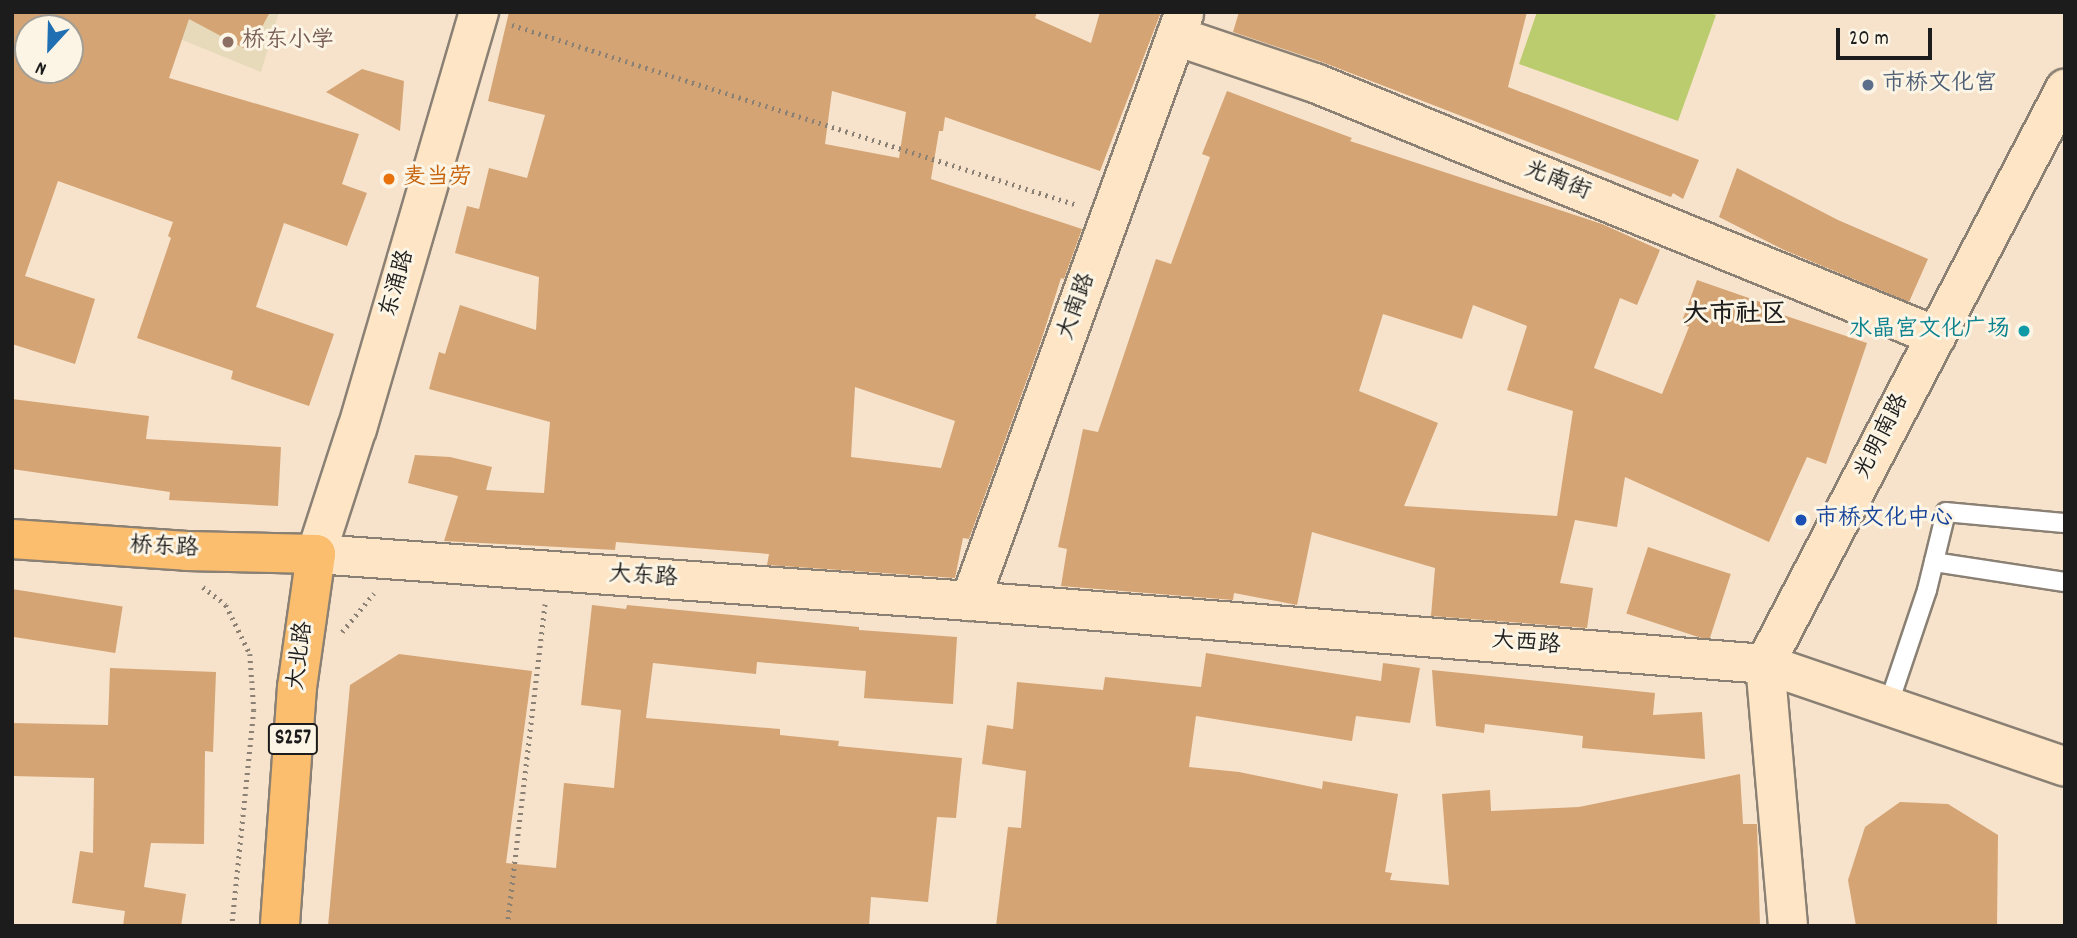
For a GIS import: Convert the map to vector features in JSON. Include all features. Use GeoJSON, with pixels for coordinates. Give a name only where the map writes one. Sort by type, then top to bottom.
{"type":"FeatureCollection","features":[{"type":"Feature","properties":{"kind":"main road","name":"桥东路"},"geometry":{"type":"LineString","coordinates":[[12,539],[187,551],[316,554]]}},
{"type":"Feature","properties":{"kind":"main road","name":"大北路"},"geometry":{"type":"LineString","coordinates":[[280,926],[297,687],[316,554]]}},
{"type":"Feature","properties":{"kind":"street","name":"东涌路"},"geometry":{"type":"LineString","coordinates":[[316,554],[356,428],[478,13]]}},
{"type":"Feature","properties":{"kind":"street","name":"大南路"},"geometry":{"type":"LineString","coordinates":[[970,601],[1180,24]]}},
{"type":"Feature","properties":{"kind":"street","name":"光南街"},"geometry":{"type":"LineString","coordinates":[[1180,24],[1315,83],[1936,336]]}},
{"type":"Feature","properties":{"kind":"street","name":"光明南路"},"geometry":{"type":"LineString","coordinates":[[1765,664],[2065,89]]}},
{"type":"Feature","properties":{"kind":"street","name":"大东路"},"geometry":{"type":"LineString","coordinates":[[316,554],[970,601]]}},
{"type":"Feature","properties":{"kind":"street","name":"大西路"},"geometry":{"type":"LineString","coordinates":[[970,601],[1765,664],[2065,767]]}},
{"type":"Feature","properties":{"kind":"street"},"geometry":{"type":"LineString","coordinates":[[1765,664],[1788,926]]}},
{"type":"Feature","properties":{"kind":"lane"},"geometry":{"type":"LineString","coordinates":[[1888,706],[1934,562],[1946,512],[2065,523]]}},
{"type":"Feature","properties":{"kind":"lane"},"geometry":{"type":"LineString","coordinates":[[1934,562],[2065,582]]}},
{"type":"Feature","properties":{"kind":"path"},"geometry":{"type":"LineString","coordinates":[[478,13],[1111,216]]}},
{"type":"Feature","properties":{"kind":"path"},"geometry":{"type":"LineString","coordinates":[[341,642],[342,629],[381,586],[413,562]]}},
{"type":"Feature","properties":{"kind":"path"},"geometry":{"type":"LineString","coordinates":[[507,926],[548,571]]}},
{"type":"Feature","properties":{"kind":"path"},"geometry":{"type":"LineString","coordinates":[[196,582],[226,605],[250,654],[254,710],[232,926]]}},
{"type":"Feature","properties":{"kind":"shaded area","name":"桥东小学"},"geometry":{"type":"Polygon","coordinates":[[[114,12],[279,12],[261,72],[114,12]]]}},
{"type":"Feature","properties":{"kind":"green space"},"geometry":{"type":"Polygon","coordinates":[[[1537,12],[1707,12],[1716,15],[1678,121],[1519,64],[1537,12]]]}},
{"type":"Feature","properties":{"kind":"building"},"geometry":{"type":"Polygon","coordinates":[[[12,12],[270,12],[249,51],[189,19],[169,78],[359,134],[342,184],[367,193],[347,246],[284,223],[256,307],[334,334],[309,406],[231,379],[233,371],[137,338],[171,238],[168,236],[173,222],[58,181],[25,276],[95,299],[75,364],[12,344],[12,12]]]}},
{"type":"Feature","properties":{"kind":"building"},"geometry":{"type":"Polygon","coordinates":[[[509,12],[1037,12],[1035,18],[1091,43],[1100,12],[1161,12],[1100,171],[945,117],[943,131],[939,131],[931,179],[1082,229],[1064,279],[1061,278],[969,539],[963,538],[955,578],[767,565],[769,554],[616,542],[615,550],[444,541],[458,496],[408,483],[415,455],[450,457],[492,467],[486,490],[544,493],[550,422],[429,389],[439,352],[445,354],[460,305],[536,330],[539,277],[455,253],[467,206],[479,209],[489,168],[527,178],[545,115],[488,101],[509,12]],[[832,91],[825,144],[899,158],[906,112],[832,91]],[[855,387],[851,457],[941,468],[955,421],[855,387]]]}},
{"type":"Feature","properties":{"kind":"building"},"geometry":{"type":"Polygon","coordinates":[[[1239,12],[1527,12],[1508,87],[1699,160],[1683,199],[1673,193],[1671,197],[1322,62],[1233,32],[1239,12]]]}},
{"type":"Feature","properties":{"kind":"building"},"geometry":{"type":"Polygon","coordinates":[[[362,69],[404,81],[400,131],[326,92],[362,69]]]}},
{"type":"Feature","properties":{"kind":"building"},"geometry":{"type":"Polygon","coordinates":[[[1227,91],[1352,138],[1350,141],[1602,224],[1660,250],[1637,305],[1620,298],[1594,368],[1662,394],[1689,327],[1681,324],[1697,280],[1769,305],[1768,310],[1867,343],[1826,464],[1807,457],[1769,542],[1625,477],[1617,527],[1575,520],[1560,583],[1593,588],[1587,628],[1431,616],[1435,568],[1312,532],[1297,605],[1234,593],[1233,600],[1061,586],[1067,549],[1058,547],[1083,429],[1098,432],[1156,259],[1171,264],[1210,157],[1202,154],[1227,91]],[[1473,305],[1462,339],[1383,314],[1359,391],[1438,423],[1404,506],[1557,516],[1573,411],[1507,390],[1527,326],[1473,305]]]}},
{"type":"Feature","properties":{"kind":"building"},"geometry":{"type":"Polygon","coordinates":[[[1737,168],[1838,220],[1928,259],[1909,302],[1784,250],[1719,217],[1737,168]]]}},
{"type":"Feature","properties":{"kind":"building"},"geometry":{"type":"Polygon","coordinates":[[[12,399],[149,416],[146,439],[281,447],[278,506],[169,500],[170,492],[12,469],[12,399]]]}},
{"type":"Feature","properties":{"kind":"building"},"geometry":{"type":"Polygon","coordinates":[[[1648,547],[1731,574],[1709,640],[1626,614],[1648,547]]]}},
{"type":"Feature","properties":{"kind":"building"},"geometry":{"type":"Polygon","coordinates":[[[12,589],[123,607],[115,653],[12,637],[12,589]]]}},
{"type":"Feature","properties":{"kind":"building"},"geometry":{"type":"Polygon","coordinates":[[[592,605],[626,609],[627,605],[859,627],[859,630],[957,637],[953,704],[864,698],[866,671],[757,662],[756,674],[653,663],[646,718],[780,729],[780,735],[839,741],[838,746],[962,758],[956,818],[937,817],[928,902],[871,897],[869,926],[328,926],[350,685],[399,654],[532,671],[506,863],[556,868],[564,783],[614,788],[621,710],[581,705],[592,605]]]}},
{"type":"Feature","properties":{"kind":"building"},"geometry":{"type":"Polygon","coordinates":[[[1206,653],[1381,681],[1383,663],[1420,668],[1410,723],[1356,716],[1352,741],[1196,716],[1189,767],[1239,772],[1322,789],[1323,781],[1398,794],[1385,872],[1392,873],[1390,880],[1449,885],[1442,794],[1490,790],[1491,811],[1579,807],[1740,774],[1743,824],[1757,824],[1760,926],[996,926],[1008,827],[1021,828],[1026,771],[982,764],[987,725],[1013,729],[1017,682],[1103,690],[1105,677],[1201,687],[1206,653]]]}},
{"type":"Feature","properties":{"kind":"building"},"geometry":{"type":"Polygon","coordinates":[[[110,668],[216,672],[213,752],[205,751],[204,844],[151,843],[144,887],[186,894],[181,926],[123,926],[125,911],[72,903],[80,851],[93,853],[94,778],[12,776],[12,723],[108,725],[110,668]]]}},
{"type":"Feature","properties":{"kind":"building"},"geometry":{"type":"Polygon","coordinates":[[[1432,670],[1655,693],[1653,715],[1702,712],[1705,759],[1582,748],[1583,736],[1485,724],[1484,733],[1436,726],[1432,670]]]}},
{"type":"Feature","properties":{"kind":"building"},"geometry":{"type":"Polygon","coordinates":[[[1900,802],[1948,804],[1998,835],[1997,926],[1856,926],[1848,880],[1865,827],[1900,802]]]}},
{"type":"Feature","properties":{"kind":"place","name":"桥东小学"},"geometry":{"type":"Point","coordinates":[228,42]}},
{"type":"Feature","properties":{"kind":"place","name":"市桥文化宫"},"geometry":{"type":"Point","coordinates":[1868,85]}},
{"type":"Feature","properties":{"kind":"place","name":"麦当劳"},"geometry":{"type":"Point","coordinates":[389,179]}},
{"type":"Feature","properties":{"kind":"place","name":"水晶宫文化广场"},"geometry":{"type":"Point","coordinates":[2024,331]}},
{"type":"Feature","properties":{"kind":"place","name":"市桥文化中心"},"geometry":{"type":"Point","coordinates":[1801,520]}},
{"type":"Feature","properties":{"kind":"district","name":"大市社区"},"geometry":{"type":"Point","coordinates":[1735,316]}}]}
